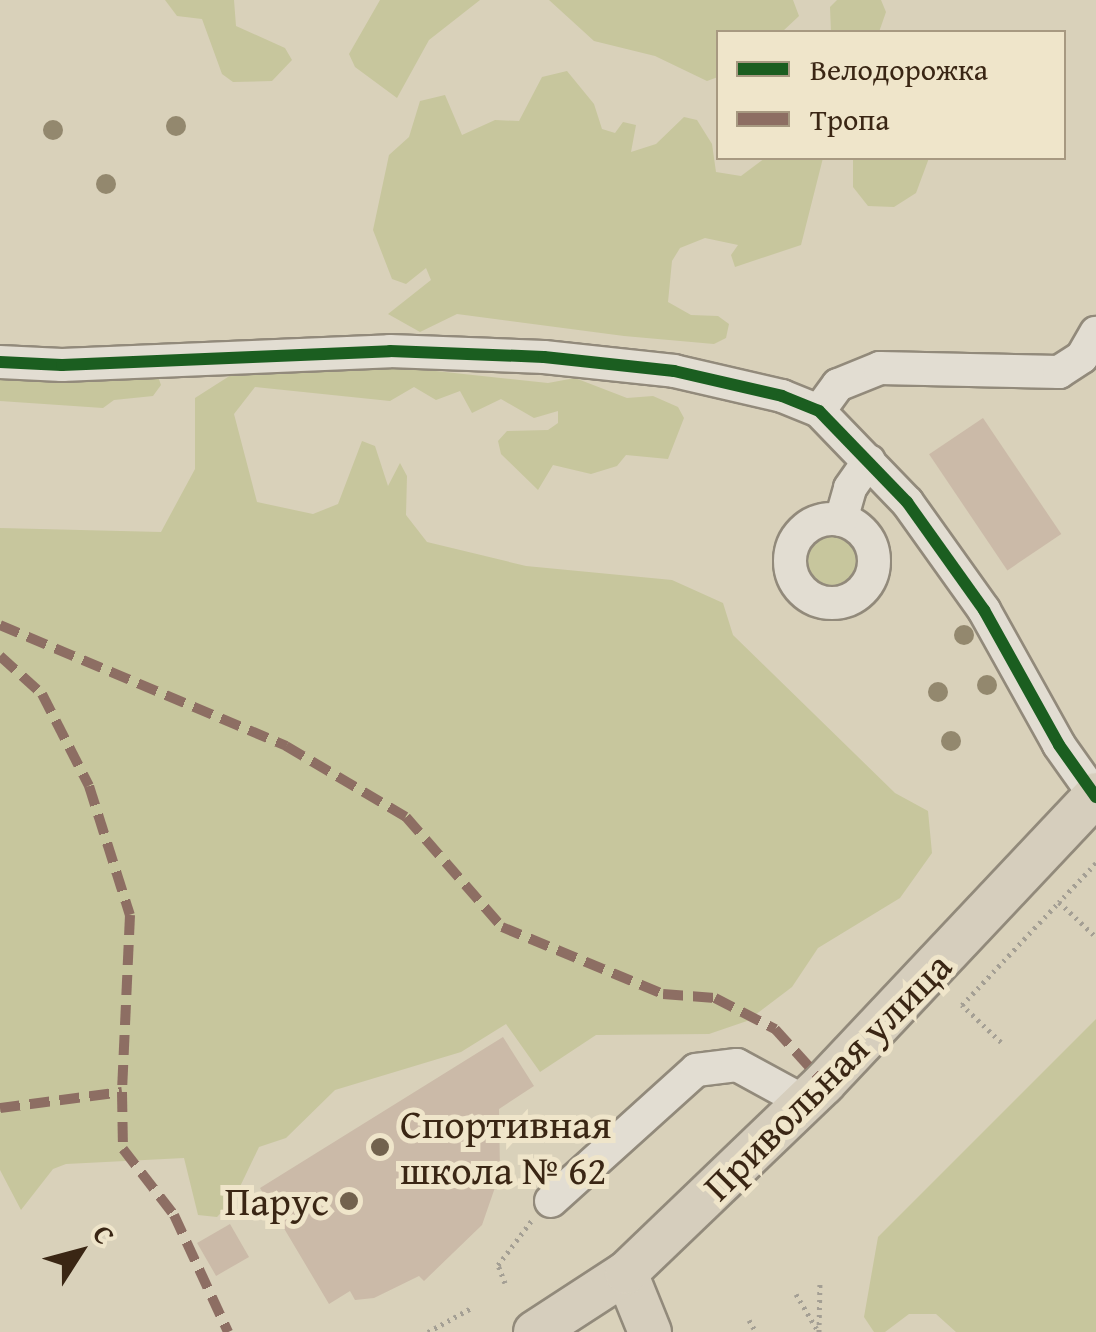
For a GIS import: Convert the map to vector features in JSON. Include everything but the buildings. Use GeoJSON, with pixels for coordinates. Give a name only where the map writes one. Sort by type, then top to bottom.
{"type":"FeatureCollection","features":[{"type":"Feature","properties":{"kind":"main road","name":"Привольная улица"},"geometry":{"type":"LineString","coordinates":[[535,1332],[626,1273],[805,1102],[1096,796]]}},
{"type":"Feature","properties":{"kind":"main road"},"geometry":{"type":"LineString","coordinates":[[626,1273],[650,1332]]}},
{"type":"Feature","properties":{"kind":"street"},"geometry":{"type":"LineString","coordinates":[[819,411],[838,385],[880,368],[1059,372],[1082,356],[1096,332]]}},
{"type":"Feature","properties":{"kind":"street"},"geometry":{"type":"LineString","coordinates":[[0,362],[62,365],[390,351],[544,357],[732,381],[819,411],[869,461],[984,610],[1096,796]]}},
{"type":"Feature","properties":{"kind":"street"},"geometry":{"type":"LineString","coordinates":[[841,520],[850,488],[869,461]]}},
{"type":"Feature","properties":{"kind":"street"},"geometry":{"type":"LineString","coordinates":[[551,1201],[680,1082],[713,1064],[763,1075],[805,1102]]}},
{"type":"Feature","properties":{"kind":"path"},"geometry":{"type":"LineString","coordinates":[[1001,1042],[962,1005],[1096,862]]}},
{"type":"Feature","properties":{"kind":"path"},"geometry":{"type":"LineString","coordinates":[[1060,902],[1096,937]]}},
{"type":"Feature","properties":{"kind":"path"},"geometry":{"type":"LineString","coordinates":[[505,1283],[498,1265],[503,1254],[551,1201]]}},
{"type":"Feature","properties":{"kind":"path"},"geometry":{"type":"LineString","coordinates":[[819,1332],[820,1280]]}},
{"type":"Feature","properties":{"kind":"path"},"geometry":{"type":"LineString","coordinates":[[796,1294],[819,1332]]}},
{"type":"Feature","properties":{"kind":"path"},"geometry":{"type":"LineString","coordinates":[[428,1332],[473,1307]]}},
{"type":"Feature","properties":{"kind":"path"},"geometry":{"type":"LineString","coordinates":[[749,1320],[756,1332]]}},
{"type":"Feature","properties":{"kind":"green space"},"geometry":{"type":"Polygon","coordinates":[[[165,0],[234,0],[236,26],[285,48],[292,60],[272,81],[233,82],[222,74],[202,19],[177,16],[165,0]]]}},
{"type":"Feature","properties":{"kind":"green space"},"geometry":{"type":"Polygon","coordinates":[[[380,0],[480,0],[429,40],[397,98],[355,67],[349,54],[380,0]]]}},
{"type":"Feature","properties":{"kind":"green space"},"geometry":{"type":"Polygon","coordinates":[[[549,0],[793,0],[799,16],[784,30],[716,30],[716,78],[707,81],[655,56],[594,41],[549,0]]]}},
{"type":"Feature","properties":{"kind":"green space"},"geometry":{"type":"Polygon","coordinates":[[[837,0],[881,0],[886,12],[880,30],[831,30],[830,7],[837,0]]]}},
{"type":"Feature","properties":{"kind":"green space"},"geometry":{"type":"Polygon","coordinates":[[[567,71],[594,104],[602,129],[615,133],[623,122],[636,125],[631,152],[656,144],[684,117],[697,120],[712,144],[716,172],[741,176],[762,160],[822,160],[801,245],[735,267],[731,255],[738,245],[705,238],[680,248],[672,261],[668,302],[691,315],[718,316],[729,324],[726,338],[714,344],[624,336],[457,314],[420,332],[388,314],[431,280],[426,268],[406,284],[392,279],[373,230],[389,155],[409,137],[420,101],[445,95],[462,135],[495,120],[519,121],[542,77],[567,71]]]}},
{"type":"Feature","properties":{"kind":"green space"},"geometry":{"type":"Polygon","coordinates":[[[853,160],[928,160],[916,193],[894,207],[868,206],[853,187],[853,160]]]}},
{"type":"Feature","properties":{"kind":"green space"},"geometry":{"type":"Polygon","coordinates":[[[352,362],[548,383],[575,378],[627,398],[653,396],[678,407],[684,418],[668,459],[626,455],[617,466],[591,474],[553,465],[538,490],[501,454],[498,441],[507,431],[548,430],[558,423],[558,411],[534,418],[501,399],[472,413],[460,391],[436,400],[414,387],[390,401],[255,387],[234,414],[257,502],[313,514],[338,504],[362,441],[375,446],[388,486],[400,463],[407,476],[406,515],[427,542],[526,566],[672,580],[723,603],[733,635],[895,793],[928,811],[932,853],[900,898],[818,948],[792,987],[747,1021],[709,1034],[596,1035],[540,1072],[506,1024],[461,1052],[335,1090],[286,1138],[259,1147],[234,1199],[217,1217],[198,1215],[184,1158],[66,1164],[53,1169],[21,1210],[0,1170],[0,528],[161,532],[195,469],[195,398],[242,368],[352,362]]]}},
{"type":"Feature","properties":{"kind":"green space"},"geometry":{"type":"Polygon","coordinates":[[[143,367],[156,371],[161,385],[153,396],[114,400],[103,408],[0,401],[0,376],[72,382],[143,367]]]}},
{"type":"Feature","properties":{"kind":"green space"},"geometry":{"type":"Polygon","coordinates":[[[832,532],[852,540],[860,560],[852,580],[832,588],[812,580],[804,560],[812,540],[832,532]]]}},
{"type":"Feature","properties":{"kind":"green space"},"geometry":{"type":"Polygon","coordinates":[[[1096,1019],[1096,1332],[956,1332],[936,1314],[909,1314],[885,1332],[874,1332],[864,1317],[878,1237],[1096,1019]]]}},
{"type":"Feature","properties":{"kind":"marked path"},"geometry":{"type":"LineString","coordinates":[[0,625],[286,746],[406,817],[502,927],[663,994],[715,998],[775,1029],[824,1083]]}},
{"type":"Feature","properties":{"kind":"marked path"},"geometry":{"type":"LineString","coordinates":[[0,656],[42,694],[89,786],[130,915],[122,1092]]}},
{"type":"Feature","properties":{"kind":"marked path"},"geometry":{"type":"LineString","coordinates":[[0,1108],[122,1092],[123,1149],[174,1215],[228,1332]]}},
{"type":"Feature","properties":{"kind":"cycle path"},"geometry":{"type":"LineString","coordinates":[[0,362],[62,365],[390,351],[544,357],[674,371],[782,396],[819,411],[907,502],[984,610],[1059,745],[1096,797]]}},
{"type":"Feature","properties":{"kind":"place","name":"Спортивная школа № 62"},"geometry":{"type":"Point","coordinates":[380,1147]}},
{"type":"Feature","properties":{"kind":"place","name":"Парус"},"geometry":{"type":"Point","coordinates":[349,1201]}}]}
